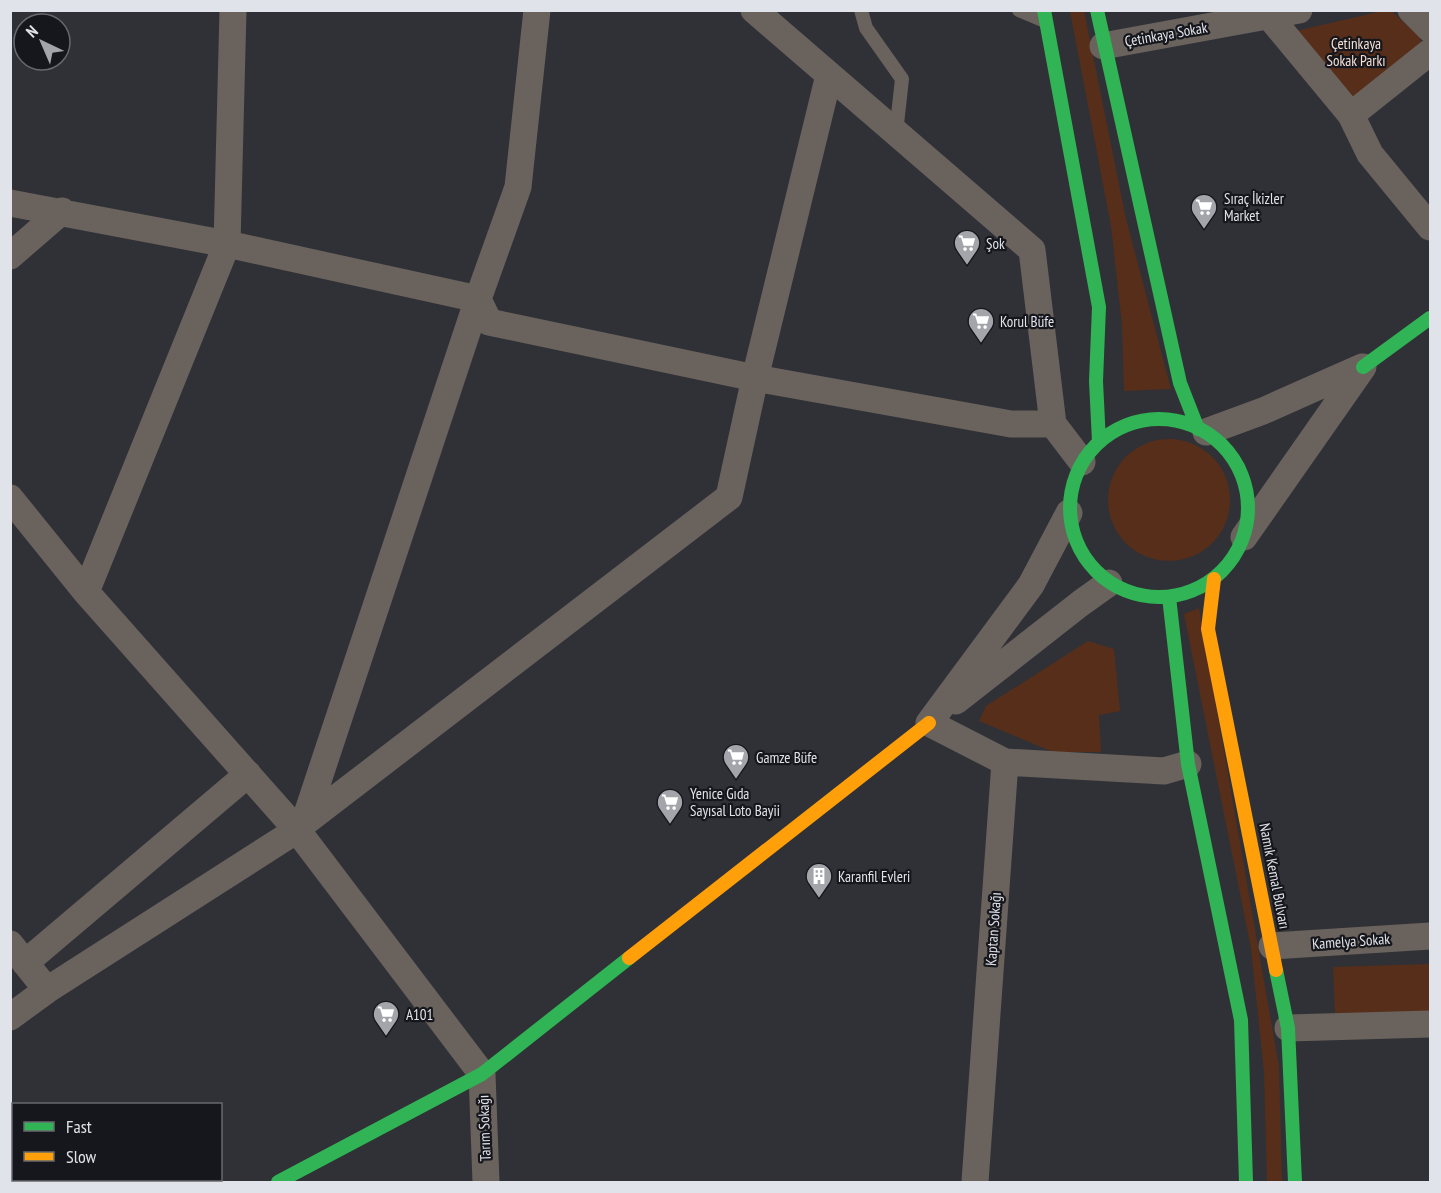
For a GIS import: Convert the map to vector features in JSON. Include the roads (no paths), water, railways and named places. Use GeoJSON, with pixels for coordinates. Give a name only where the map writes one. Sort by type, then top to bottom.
{"type":"FeatureCollection","features":[{"type":"Feature","properties":{"kind":"main road"},"geometry":{"type":"LineString","coordinates":[[1097,10],[1180,383],[1202,431]]}},
{"type":"Feature","properties":{"kind":"main road"},"geometry":{"type":"LineString","coordinates":[[1046,16],[1099,308],[1091,452]]}},
{"type":"Feature","properties":{"kind":"main road"},"geometry":{"type":"LineString","coordinates":[[1363,367],[1431,318]]}},
{"type":"Feature","properties":{"kind":"main road"},"geometry":{"type":"LineString","coordinates":[[1150,419],[1179,421],[1202,431],[1228,452],[1243,478],[1248,507],[1244,537],[1232,560],[1214,579],[1193,591],[1169,597],[1138,596],[1109,583],[1087,562],[1074,539],[1069,513],[1072,487],[1091,452],[1121,427],[1150,419]]}},
{"type":"Feature","properties":{"kind":"main road","name":"Namık Kemal Bulvarı"},"geometry":{"type":"LineString","coordinates":[[1214,579],[1208,629],[1288,1028],[1295,1182]]}},
{"type":"Feature","properties":{"kind":"main road"},"geometry":{"type":"LineString","coordinates":[[1169,597],[1188,764],[1241,1020],[1246,1182]]}},
{"type":"Feature","properties":{"kind":"main road"},"geometry":{"type":"LineString","coordinates":[[278,1182],[482,1074],[929,723]]}},
{"type":"Feature","properties":{"kind":"street"},"geometry":{"type":"LineString","coordinates":[[86,592],[226,244],[233,10]]}},
{"type":"Feature","properties":{"kind":"street"},"geometry":{"type":"LineString","coordinates":[[301,826],[478,299],[518,187],[537,10]]}},
{"type":"Feature","properties":{"kind":"street"},"geometry":{"type":"LineString","coordinates":[[754,10],[1032,250],[1053,423]]}},
{"type":"Feature","properties":{"kind":"street","name":"Çetinkaya Sokak"},"geometry":{"type":"LineString","coordinates":[[1104,46],[1299,10]]}},
{"type":"Feature","properties":{"kind":"street"},"geometry":{"type":"LineString","coordinates":[[1411,10],[1431,29]]}},
{"type":"Feature","properties":{"kind":"street"},"geometry":{"type":"LineString","coordinates":[[1269,16],[1351,115],[1370,154],[1431,227]]}},
{"type":"Feature","properties":{"kind":"street"},"geometry":{"type":"LineString","coordinates":[[1351,115],[1431,52]]}},
{"type":"Feature","properties":{"kind":"street"},"geometry":{"type":"LineString","coordinates":[[10,1017],[47,990],[301,826],[729,497],[755,378],[829,75]]}},
{"type":"Feature","properties":{"kind":"street"},"geometry":{"type":"LineString","coordinates":[[10,203],[226,244],[478,299]]}},
{"type":"Feature","properties":{"kind":"street"},"geometry":{"type":"LineString","coordinates":[[10,256],[63,212]]}},
{"type":"Feature","properties":{"kind":"street"},"geometry":{"type":"LineString","coordinates":[[478,299],[489,322],[755,378],[1011,424],[1053,423],[1091,452]]}},
{"type":"Feature","properties":{"kind":"street"},"geometry":{"type":"LineString","coordinates":[[1202,431],[1263,411],[1363,367]]}},
{"type":"Feature","properties":{"kind":"street"},"geometry":{"type":"LineString","coordinates":[[1244,537],[1363,367]]}},
{"type":"Feature","properties":{"kind":"street"},"geometry":{"type":"LineString","coordinates":[[10,498],[86,592],[248,774],[301,826],[482,1074]]}},
{"type":"Feature","properties":{"kind":"street"},"geometry":{"type":"LineString","coordinates":[[929,723],[1031,585],[1069,513]]}},
{"type":"Feature","properties":{"kind":"street"},"geometry":{"type":"LineString","coordinates":[[929,723],[1109,583]]}},
{"type":"Feature","properties":{"kind":"street"},"geometry":{"type":"LineString","coordinates":[[929,723],[1005,762],[1164,771],[1188,764]]}},
{"type":"Feature","properties":{"kind":"street","name":"Kaptan Sokağı"},"geometry":{"type":"LineString","coordinates":[[975,1182],[1005,762]]}},
{"type":"Feature","properties":{"kind":"street"},"geometry":{"type":"LineString","coordinates":[[47,990],[18,953],[248,774]]}},
{"type":"Feature","properties":{"kind":"street","name":"Kamelya Sokak"},"geometry":{"type":"LineString","coordinates":[[1272,946],[1431,936]]}},
{"type":"Feature","properties":{"kind":"street"},"geometry":{"type":"LineString","coordinates":[[1288,1028],[1431,1024]]}},
{"type":"Feature","properties":{"kind":"street","name":"Tarım Sokağı"},"geometry":{"type":"LineString","coordinates":[[482,1074],[486,1182]]}},
{"type":"Feature","properties":{"kind":"lane"},"geometry":{"type":"LineString","coordinates":[[861,10],[866,28],[902,79],[896,133]]}},
{"type":"Feature","properties":{"kind":"lane"},"geometry":{"type":"LineString","coordinates":[[1019,10],[1046,16]]}},
{"type":"Feature","properties":{"kind":"place","name":"Sıraç İkizler Market"},"geometry":{"type":"Point","coordinates":[1204,230]}},
{"type":"Feature","properties":{"kind":"place","name":"Şok"},"geometry":{"type":"Point","coordinates":[967,266]}},
{"type":"Feature","properties":{"kind":"place","name":"Korul Büfe"},"geometry":{"type":"Point","coordinates":[981,344]}},
{"type":"Feature","properties":{"kind":"place","name":"Gamze Büfe"},"geometry":{"type":"Point","coordinates":[736,780]}},
{"type":"Feature","properties":{"kind":"place","name":"Yenice Gıda Sayısal Loto Bayii"},"geometry":{"type":"Point","coordinates":[670,825]}},
{"type":"Feature","properties":{"kind":"place","name":"Karanfil Evleri"},"geometry":{"type":"Point","coordinates":[819,899]}},
{"type":"Feature","properties":{"kind":"place","name":"A101"},"geometry":{"type":"Point","coordinates":[386,1037]}},
{"type":"Feature","properties":{"kind":"park label","name":"Çetinkaya Sokak Parkı"},"geometry":{"type":"Point","coordinates":[1356,52]}}]}
